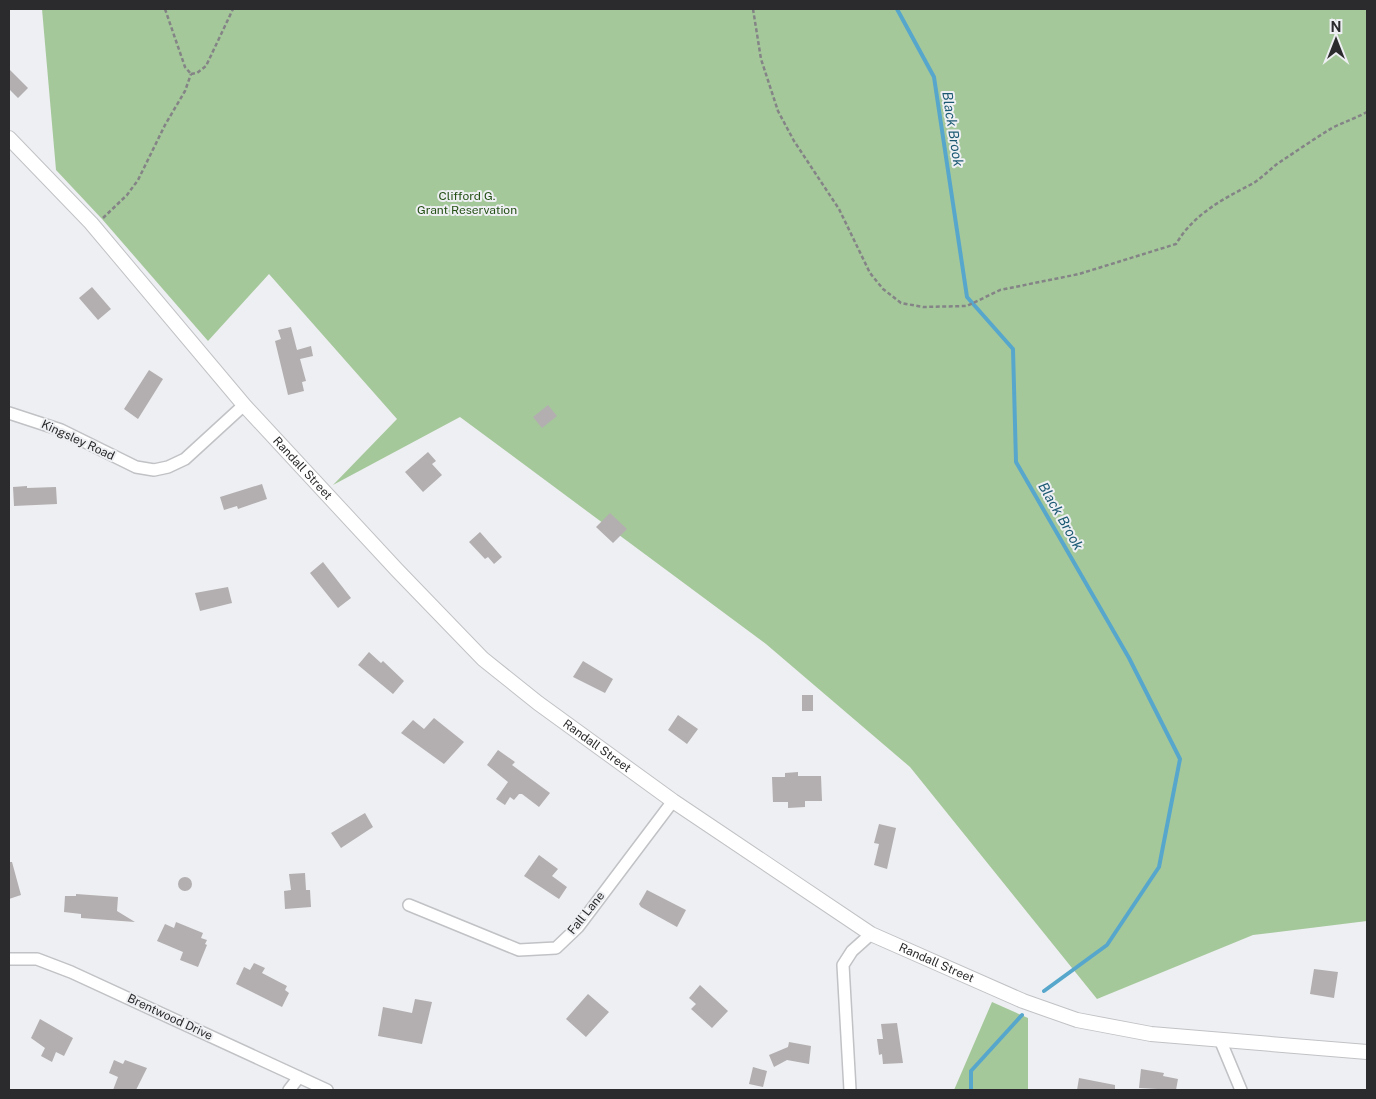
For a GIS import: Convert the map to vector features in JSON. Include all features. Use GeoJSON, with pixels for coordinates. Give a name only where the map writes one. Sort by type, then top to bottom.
{"type":"FeatureCollection","features":[{"type":"Feature","properties":{"kind":"street","name":"Randall Street"},"geometry":{"type":"LineString","coordinates":[[9,138],[94,226],[244,405],[397,570],[483,659],[538,703],[673,801],[871,934],[1023,1001],[1077,1020],[1151,1034],[1221,1042],[1367,1052]]}},
{"type":"Feature","properties":{"kind":"street","name":"Kingsley Road"},"geometry":{"type":"LineString","coordinates":[[9,413],[60,430],[123,461],[146,469],[168,467],[185,459],[244,405]]}},
{"type":"Feature","properties":{"kind":"street","name":"Fall Lane"},"geometry":{"type":"LineString","coordinates":[[409,905],[519,950],[556,948],[578,927],[673,801]]}},
{"type":"Feature","properties":{"kind":"street"},"geometry":{"type":"LineString","coordinates":[[850,1090],[843,965],[852,951],[871,934]]}},
{"type":"Feature","properties":{"kind":"street","name":"Brentwood Drive"},"geometry":{"type":"LineString","coordinates":[[9,959],[37,959],[71,972],[328,1090]]}},
{"type":"Feature","properties":{"kind":"street"},"geometry":{"type":"LineString","coordinates":[[1221,1042],[1241,1090]]}},
{"type":"Feature","properties":{"kind":"street"},"geometry":{"type":"LineString","coordinates":[[290,1090],[299,1077]]}},
{"type":"Feature","properties":{"kind":"path"},"geometry":{"type":"LineString","coordinates":[[165,9],[185,67],[191,74]]}},
{"type":"Feature","properties":{"kind":"path"},"geometry":{"type":"LineString","coordinates":[[191,74],[197,73],[206,66],[233,9]]}},
{"type":"Feature","properties":{"kind":"path"},"geometry":{"type":"LineString","coordinates":[[753,9],[766,80],[780,116],[839,209],[866,266],[879,284],[893,297],[907,305],[923,307],[967,306],[1000,290],[1023,287],[1079,274],[1176,244],[1182,233],[1198,216],[1236,190],[1251,185],[1266,172],[1324,134],[1367,112]]}},
{"type":"Feature","properties":{"kind":"path"},"geometry":{"type":"LineString","coordinates":[[94,226],[127,196],[138,180],[165,125],[186,91],[191,74]]}},
{"type":"Feature","properties":{"kind":"green space","name":"Clifford G. Grant Reservation"},"geometry":{"type":"Polygon","coordinates":[[[42,9],[1367,9],[1367,921],[1253,935],[1097,999],[910,767],[766,644],[460,417],[333,485],[397,419],[269,274],[208,341],[102,219],[56,170],[42,9]]]}},
{"type":"Feature","properties":{"kind":"green space"},"geometry":{"type":"Polygon","coordinates":[[[992,1002],[1028,1018],[1028,1090],[954,1090],[992,1002]]]}},
{"type":"Feature","properties":{"kind":"building"},"geometry":{"type":"Polygon","coordinates":[[[9,69],[28,88],[18,98],[9,89],[9,69]]]}},
{"type":"Feature","properties":{"kind":"building"},"geometry":{"type":"Polygon","coordinates":[[[92,287],[111,309],[98,320],[79,298],[92,287]]]}},
{"type":"Feature","properties":{"kind":"building"},"geometry":{"type":"Polygon","coordinates":[[[291,327],[297,350],[311,346],[313,356],[300,359],[306,381],[302,382],[304,391],[288,395],[275,341],[281,339],[278,330],[291,327]]]}},
{"type":"Feature","properties":{"kind":"building"},"geometry":{"type":"Polygon","coordinates":[[[149,370],[163,379],[138,419],[124,409],[149,370]]]}},
{"type":"Feature","properties":{"kind":"building"},"geometry":{"type":"Polygon","coordinates":[[[548,405],[557,416],[542,428],[533,417],[548,405]]]}},
{"type":"Feature","properties":{"kind":"building"},"geometry":{"type":"Polygon","coordinates":[[[428,452],[436,461],[432,464],[442,475],[423,492],[405,472],[428,452]]]}},
{"type":"Feature","properties":{"kind":"building"},"geometry":{"type":"Polygon","coordinates":[[[262,484],[267,499],[238,509],[237,506],[224,510],[220,497],[262,484]]]}},
{"type":"Feature","properties":{"kind":"building"},"geometry":{"type":"Polygon","coordinates":[[[27,486],[27,488],[56,487],[57,504],[14,506],[13,487],[27,486]]]}},
{"type":"Feature","properties":{"kind":"building"},"geometry":{"type":"Polygon","coordinates":[[[610,513],[627,529],[613,543],[596,527],[610,513]]]}},
{"type":"Feature","properties":{"kind":"building"},"geometry":{"type":"Polygon","coordinates":[[[480,532],[502,557],[494,564],[488,557],[485,559],[469,542],[480,532]]]}},
{"type":"Feature","properties":{"kind":"building"},"geometry":{"type":"Polygon","coordinates":[[[323,562],[351,598],[338,608],[310,573],[323,562]]]}},
{"type":"Feature","properties":{"kind":"building"},"geometry":{"type":"Polygon","coordinates":[[[228,587],[232,603],[200,611],[195,593],[228,587]]]}},
{"type":"Feature","properties":{"kind":"building"},"geometry":{"type":"Polygon","coordinates":[[[369,652],[381,663],[383,661],[404,681],[393,694],[358,665],[369,652]]]}},
{"type":"Feature","properties":{"kind":"building"},"geometry":{"type":"Polygon","coordinates":[[[583,661],[613,679],[605,693],[573,677],[583,661]]]}},
{"type":"Feature","properties":{"kind":"building"},"geometry":{"type":"Polygon","coordinates":[[[802,695],[813,695],[813,711],[802,711],[802,695]]]}},
{"type":"Feature","properties":{"kind":"building"},"geometry":{"type":"Polygon","coordinates":[[[678,715],[698,729],[687,744],[668,730],[678,715]]]}},
{"type":"Feature","properties":{"kind":"building"},"geometry":{"type":"Polygon","coordinates":[[[434,718],[464,742],[444,764],[401,733],[413,720],[424,729],[434,718]]]}},
{"type":"Feature","properties":{"kind":"building"},"geometry":{"type":"Polygon","coordinates":[[[498,750],[515,762],[512,765],[550,793],[539,807],[522,794],[519,794],[514,800],[510,797],[505,805],[496,799],[508,782],[487,765],[498,750]]]}},
{"type":"Feature","properties":{"kind":"building"},"geometry":{"type":"Polygon","coordinates":[[[798,772],[798,776],[821,776],[822,801],[805,801],[805,807],[788,808],[788,802],[773,802],[772,777],[785,777],[785,773],[798,772]]]}},
{"type":"Feature","properties":{"kind":"building"},"geometry":{"type":"Polygon","coordinates":[[[365,813],[373,827],[341,848],[331,833],[365,813]]]}},
{"type":"Feature","properties":{"kind":"building"},"geometry":{"type":"Polygon","coordinates":[[[879,824],[896,828],[887,869],[874,865],[879,844],[874,843],[879,824]]]}},
{"type":"Feature","properties":{"kind":"building"},"geometry":{"type":"Polygon","coordinates":[[[539,855],[558,869],[552,876],[567,887],[559,899],[524,876],[539,855]]]}},
{"type":"Feature","properties":{"kind":"building"},"geometry":{"type":"Polygon","coordinates":[[[9,862],[12,862],[21,895],[9,899],[9,862]]]}},
{"type":"Feature","properties":{"kind":"building"},"geometry":{"type":"Polygon","coordinates":[[[305,873],[306,890],[310,890],[311,907],[285,909],[284,891],[291,890],[289,874],[305,873]]]}},
{"type":"Feature","properties":{"kind":"building"},"geometry":{"type":"Polygon","coordinates":[[[185,877],[190,879],[192,884],[190,889],[185,891],[180,889],[178,884],[180,879],[185,877]]]}},
{"type":"Feature","properties":{"kind":"building"},"geometry":{"type":"Polygon","coordinates":[[[647,890],[686,910],[677,927],[641,907],[639,904],[647,890]]]}},
{"type":"Feature","properties":{"kind":"building"},"geometry":{"type":"Polygon","coordinates":[[[76,894],[118,897],[117,911],[135,922],[81,918],[81,914],[64,912],[65,896],[76,896],[76,894]]]}},
{"type":"Feature","properties":{"kind":"building"},"geometry":{"type":"Polygon","coordinates":[[[176,922],[203,933],[201,938],[207,940],[205,944],[207,945],[198,967],[180,960],[183,952],[157,941],[165,924],[174,928],[176,922]]]}},
{"type":"Feature","properties":{"kind":"building"},"geometry":{"type":"Polygon","coordinates":[[[254,963],[265,968],[262,973],[287,986],[285,990],[289,993],[282,1007],[236,984],[244,967],[250,970],[254,963]]]}},
{"type":"Feature","properties":{"kind":"building"},"geometry":{"type":"Polygon","coordinates":[[[1314,969],[1338,972],[1334,998],[1310,994],[1314,969]]]}},
{"type":"Feature","properties":{"kind":"building"},"geometry":{"type":"Polygon","coordinates":[[[700,985],[728,1011],[712,1028],[691,1009],[696,1004],[689,998],[700,985]]]}},
{"type":"Feature","properties":{"kind":"building"},"geometry":{"type":"Polygon","coordinates":[[[588,994],[609,1012],[586,1037],[566,1019],[588,994]]]}},
{"type":"Feature","properties":{"kind":"building"},"geometry":{"type":"Polygon","coordinates":[[[415,999],[432,1002],[422,1044],[378,1036],[383,1007],[412,1013],[415,999]]]}},
{"type":"Feature","properties":{"kind":"building"},"geometry":{"type":"Polygon","coordinates":[[[40,1019],[73,1038],[64,1056],[56,1052],[52,1062],[41,1056],[45,1048],[31,1038],[40,1019]]]}},
{"type":"Feature","properties":{"kind":"building"},"geometry":{"type":"Polygon","coordinates":[[[897,1023],[903,1063],[883,1064],[882,1054],[879,1055],[877,1039],[883,1039],[881,1024],[897,1023]]]}},
{"type":"Feature","properties":{"kind":"building"},"geometry":{"type":"Polygon","coordinates":[[[789,1042],[811,1046],[809,1064],[787,1060],[774,1067],[769,1055],[788,1047],[789,1042]]]}},
{"type":"Feature","properties":{"kind":"building"},"geometry":{"type":"Polygon","coordinates":[[[114,1060],[123,1064],[125,1060],[147,1068],[136,1090],[113,1090],[118,1077],[109,1073],[114,1060]]]}},
{"type":"Feature","properties":{"kind":"building"},"geometry":{"type":"Polygon","coordinates":[[[753,1067],[767,1071],[763,1087],[749,1084],[753,1067]]]}},
{"type":"Feature","properties":{"kind":"building"},"geometry":{"type":"Polygon","coordinates":[[[1141,1069],[1164,1073],[1163,1076],[1178,1079],[1176,1090],[1139,1088],[1141,1069]]]}},
{"type":"Feature","properties":{"kind":"building"},"geometry":{"type":"Polygon","coordinates":[[[1079,1078],[1115,1085],[1115,1090],[1077,1090],[1079,1078]]]}},
{"type":"Feature","properties":{"kind":"waterway","name":"Black Brook"},"geometry":{"type":"LineString","coordinates":[[897,9],[934,77],[967,297],[1013,349],[1016,462],[1129,658],[1180,759],[1159,867],[1107,945],[1044,991]]}},
{"type":"Feature","properties":{"kind":"waterway","name":"Black Brook"},"geometry":{"type":"LineString","coordinates":[[971,1090],[971,1071],[1022,1015]]}}]}
